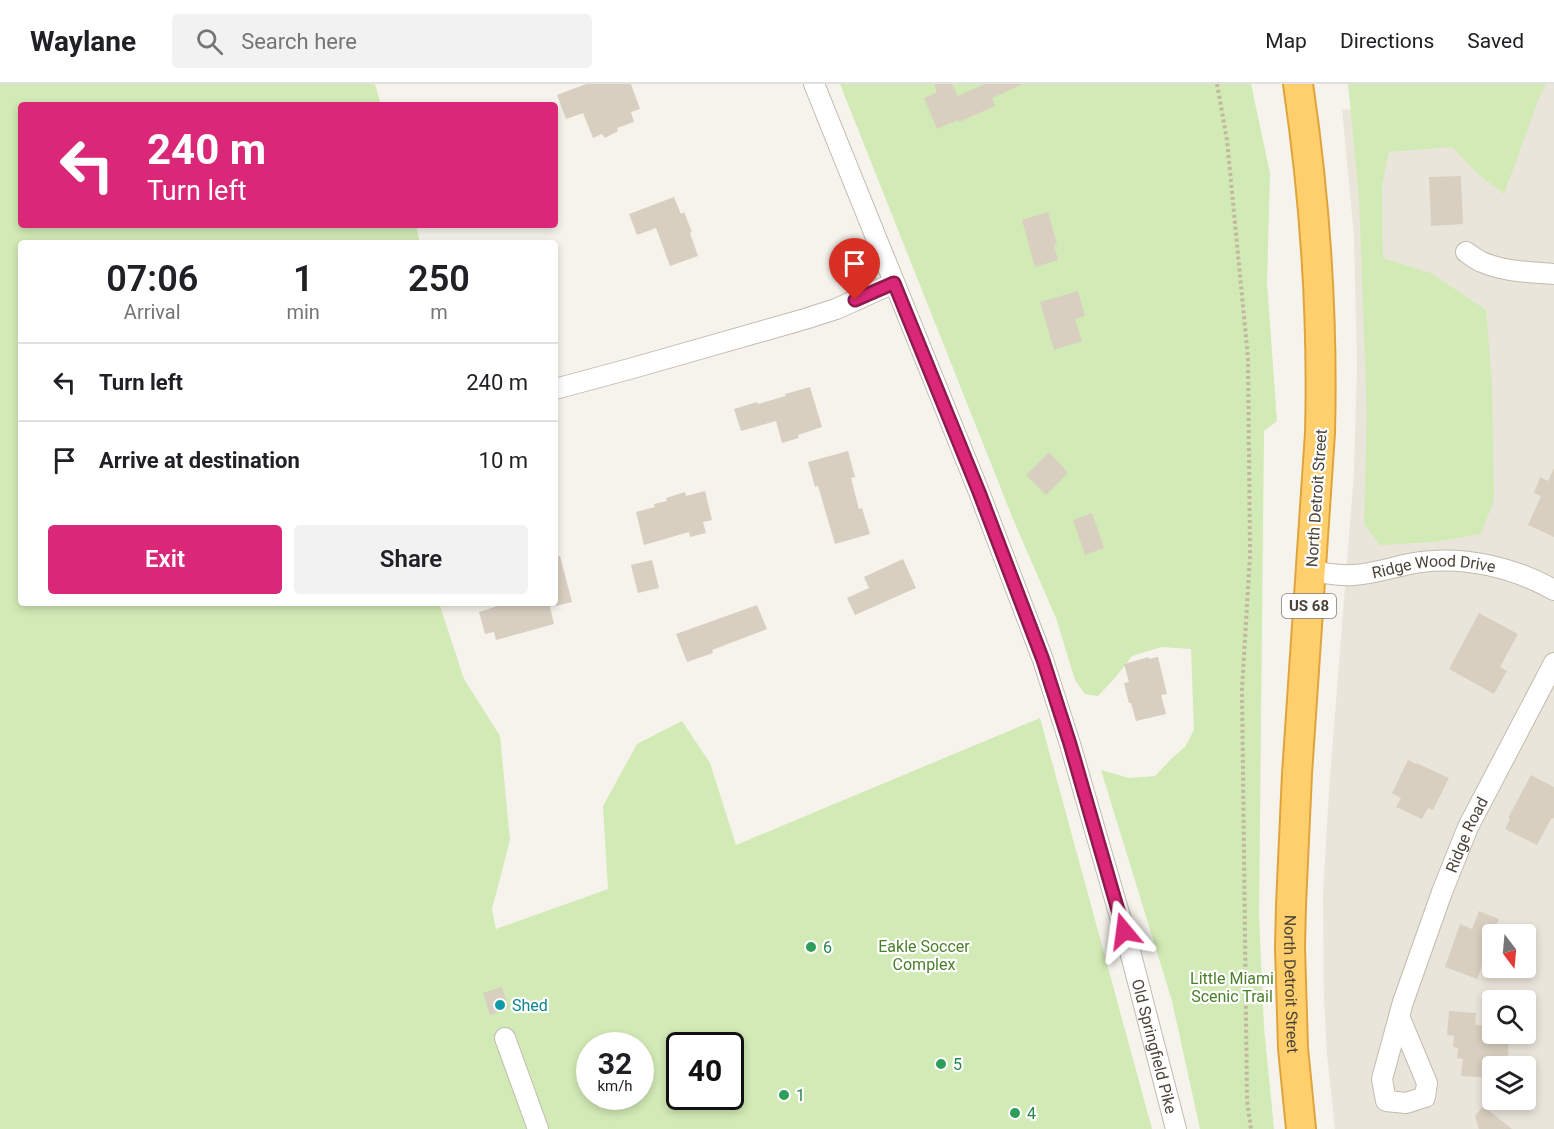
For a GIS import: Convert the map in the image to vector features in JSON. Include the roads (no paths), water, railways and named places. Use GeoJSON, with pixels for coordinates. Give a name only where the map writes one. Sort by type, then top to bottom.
{"type":"FeatureCollection","features":[{"type":"Feature","properties":{"kind":"highway","name":"North Detroit Street"},"geometry":{"type":"LineString","coordinates":[[1298,84],[1316,238],[1321,345],[1320,433],[1297,774],[1290,947],[1293,1048],[1301,1129]]}},
{"type":"Feature","properties":{"kind":"street","name":"Old Springfield Pike"},"geometry":{"type":"LineString","coordinates":[[814,84],[1028,617],[1070,744],[1130,951],[1176,1129]]}},
{"type":"Feature","properties":{"kind":"street"},"geometry":{"type":"LineString","coordinates":[[1466,252],[1481,262],[1496,267],[1554,274]]}},
{"type":"Feature","properties":{"kind":"street"},"geometry":{"type":"LineString","coordinates":[[558,387],[805,319],[836,309],[894,283]]}},
{"type":"Feature","properties":{"kind":"street","name":"Ridge Wood Drive"},"geometry":{"type":"LineString","coordinates":[[1311,571],[1353,575],[1424,562],[1474,563],[1518,573],[1554,590]]}},
{"type":"Feature","properties":{"kind":"street","name":"Ridge Road"},"geometry":{"type":"LineString","coordinates":[[1399,1016],[1442,892],[1468,827],[1554,663]]}},
{"type":"Feature","properties":{"kind":"street"},"geometry":{"type":"LineString","coordinates":[[505,1038],[538,1129]]}},
{"type":"Feature","properties":{"kind":"place","name":"6"},"geometry":{"type":"Point","coordinates":[811,947]}},
{"type":"Feature","properties":{"kind":"place","name":"Shed"},"geometry":{"type":"Point","coordinates":[500,1005]}},
{"type":"Feature","properties":{"kind":"place","name":"5"},"geometry":{"type":"Point","coordinates":[941,1064]}},
{"type":"Feature","properties":{"kind":"place","name":"1"},"geometry":{"type":"Point","coordinates":[784,1095]}},
{"type":"Feature","properties":{"kind":"place","name":"4"},"geometry":{"type":"Point","coordinates":[1015,1113]}},
{"type":"Feature","properties":{"kind":"park label","name":"Eakle Soccer Complex"},"geometry":{"type":"Point","coordinates":[924,955]}},
{"type":"Feature","properties":{"kind":"park label","name":"Little Miami Scenic Trail"},"geometry":{"type":"Point","coordinates":[1232,987]}}]}
